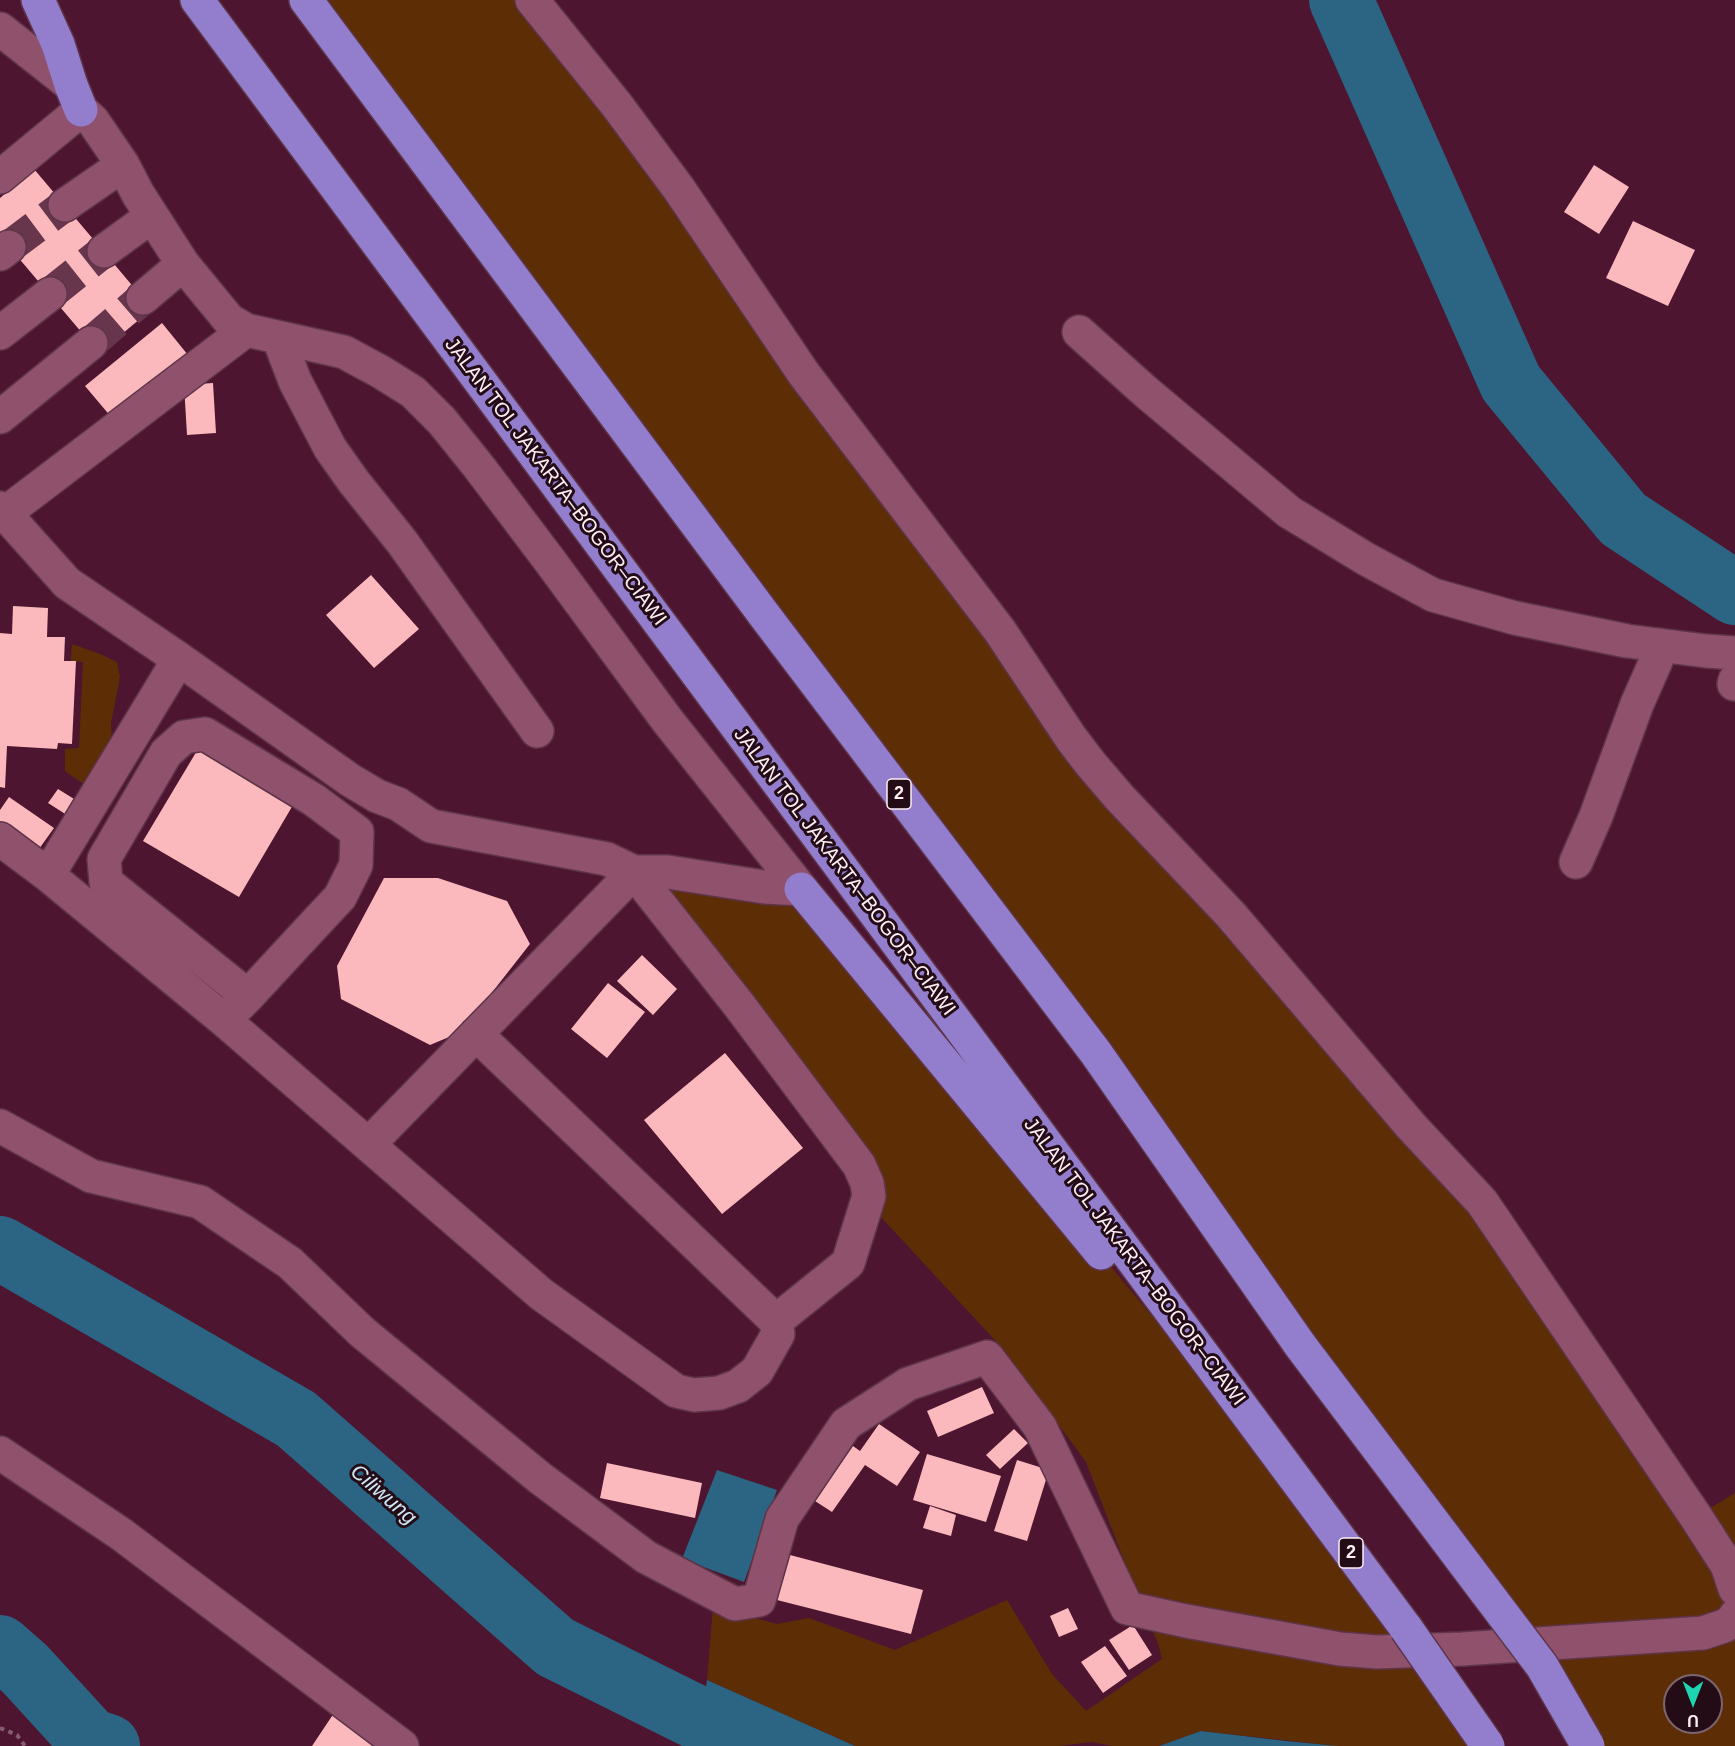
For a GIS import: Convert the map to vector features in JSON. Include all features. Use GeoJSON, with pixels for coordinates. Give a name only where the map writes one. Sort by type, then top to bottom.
{"type":"FeatureCollection","features":[{"type":"Feature","properties":{"kind":"highway"},"geometry":{"type":"LineString","coordinates":[[38,0],[58,44],[76,98]]}},
{"type":"Feature","properties":{"kind":"highway","name":"JALAN TOL JAKARTA–BOGOR–CIAWI"},"geometry":{"type":"LineString","coordinates":[[197,0],[1406,1628],[1488,1746]]}},
{"type":"Feature","properties":{"kind":"highway","name":"2"},"geometry":{"type":"LineString","coordinates":[[306,0],[765,616],[1096,1053],[1300,1345],[1542,1666],[1588,1746]]}},
{"type":"Feature","properties":{"kind":"highway"},"geometry":{"type":"LineString","coordinates":[[801,889],[1151,1313],[1182,1343],[1205,1358]]}},
{"type":"Feature","properties":{"kind":"street"},"geometry":{"type":"LineString","coordinates":[[532,0],[616,104],[708,231],[804,374],[1000,631],[1090,763],[1120,798],[1231,915],[1411,1126],[1482,1202],[1696,1517],[1726,1565],[1735,1589]]}},
{"type":"Feature","properties":{"kind":"street"},"geometry":{"type":"LineString","coordinates":[[0,29],[76,98],[123,165],[183,264],[229,320],[246,330],[344,352],[413,392],[442,421],[550,561],[667,720],[801,889]]}},
{"type":"Feature","properties":{"kind":"street"},"geometry":{"type":"LineString","coordinates":[[0,177],[76,98]]}},
{"type":"Feature","properties":{"kind":"street"},"geometry":{"type":"LineString","coordinates":[[65,206],[123,165]]}},
{"type":"Feature","properties":{"kind":"street"},"geometry":{"type":"LineString","coordinates":[[104,251],[152,216]]}},
{"type":"Feature","properties":{"kind":"street"},"geometry":{"type":"LineString","coordinates":[[143,298],[183,264]]}},
{"type":"Feature","properties":{"kind":"street"},"geometry":{"type":"LineString","coordinates":[[0,333],[50,294]]}},
{"type":"Feature","properties":{"kind":"street"},"geometry":{"type":"LineString","coordinates":[[246,330],[2,512],[67,583],[350,780],[377,796],[398,804],[431,826],[607,859],[634,872],[668,872],[764,887],[801,889]]}},
{"type":"Feature","properties":{"kind":"street"},"geometry":{"type":"LineString","coordinates":[[1079,332],[1146,392],[1289,512],[1366,559],[1433,595],[1515,618],[1627,641],[1707,651],[1735,672]]}},
{"type":"Feature","properties":{"kind":"street"},"geometry":{"type":"LineString","coordinates":[[279,339],[295,381],[330,448],[402,542],[537,732]]}},
{"type":"Feature","properties":{"kind":"street"},"geometry":{"type":"LineString","coordinates":[[0,417],[91,343]]}},
{"type":"Feature","properties":{"kind":"street"},"geometry":{"type":"LineString","coordinates":[[1576,862],[1656,661],[1660,645]]}},
{"type":"Feature","properties":{"kind":"street"},"geometry":{"type":"LineString","coordinates":[[48,875],[179,659]]}},
{"type":"Feature","properties":{"kind":"street"},"geometry":{"type":"LineString","coordinates":[[224,1020],[248,996],[340,897],[356,865],[357,832],[314,800],[205,734],[184,737],[166,753],[104,859],[106,882],[248,996]]}},
{"type":"Feature","properties":{"kind":"street"},"geometry":{"type":"LineString","coordinates":[[0,838],[224,1020],[541,1293],[676,1391],[694,1395],[719,1393],[738,1386],[757,1371],[778,1334],[776,1321],[476,1034]]}},
{"type":"Feature","properties":{"kind":"street"},"geometry":{"type":"LineString","coordinates":[[369,1144],[634,872]]}},
{"type":"Feature","properties":{"kind":"street"},"geometry":{"type":"LineString","coordinates":[[634,872],[739,1005],[859,1165],[867,1183],[869,1196],[848,1263],[776,1321]]}},
{"type":"Feature","properties":{"kind":"street"},"geometry":{"type":"LineString","coordinates":[[0,1126],[91,1176],[200,1202],[290,1263],[362,1332],[540,1478],[646,1557],[735,1604],[759,1600],[782,1519],[846,1424],[908,1384],[987,1357],[1040,1427],[1127,1608],[1340,1649],[1377,1652],[1703,1633],[1724,1626],[1734,1620],[1735,1616]]}},
{"type":"Feature","properties":{"kind":"street"},"geometry":{"type":"LineString","coordinates":[[0,1453],[121,1534],[402,1746]]}},
{"type":"Feature","properties":{"kind":"path"},"geometry":{"type":"LineString","coordinates":[[0,1728],[17,1735],[25,1746]]}},
{"type":"Feature","properties":{"kind":"shaded area"},"geometry":{"type":"Polygon","coordinates":[[[306,0],[530,0],[1090,763],[1487,1208],[1696,1517],[1735,1493],[1735,1746],[1589,1746],[306,0]]]}},
{"type":"Feature","properties":{"kind":"shaded area"},"geometry":{"type":"Polygon","coordinates":[[[72,644],[117,662],[120,677],[111,723],[112,746],[85,785],[65,771],[65,749],[79,748],[83,662],[71,661],[72,644]]]}},
{"type":"Feature","properties":{"kind":"shaded area"},"geometry":{"type":"Polygon","coordinates":[[[634,872],[801,889],[1150,1314],[1187,1347],[1488,1746],[1337,1746],[1201,1731],[1159,1746],[1112,1746],[1092,1742],[1058,1746],[855,1746],[707,1680],[713,1607],[777,1624],[809,1618],[895,1650],[1007,1600],[1052,1674],[1086,1711],[1162,1659],[1158,1643],[1086,1462],[1004,1350],[867,1202],[634,872]]]}},
{"type":"Feature","properties":{"kind":"water"},"geometry":{"type":"Polygon","coordinates":[[[717,1470],[777,1490],[744,1582],[682,1559],[717,1470]]]}},
{"type":"Feature","properties":{"kind":"water"},"geometry":{"type":"Polygon","coordinates":[[[707,1680],[855,1746],[697,1746],[707,1680]]]}},
{"type":"Feature","properties":{"kind":"water"},"geometry":{"type":"Polygon","coordinates":[[[1201,1731],[1286,1741],[1338,1746],[1159,1746],[1201,1731]]]}},
{"type":"Feature","properties":{"kind":"building"},"geometry":{"type":"Polygon","coordinates":[[[1594,165],[1629,187],[1599,234],[1564,212],[1594,165]]]}},
{"type":"Feature","properties":{"kind":"building"},"geometry":{"type":"Polygon","coordinates":[[[34,169],[152,309],[99,353],[0,236],[0,198],[34,169]]]}},
{"type":"Feature","properties":{"kind":"building"},"geometry":{"type":"Polygon","coordinates":[[[1633,221],[1695,250],[1668,306],[1606,278],[1633,221]]]}},
{"type":"Feature","properties":{"kind":"building"},"geometry":{"type":"Polygon","coordinates":[[[162,323],[188,355],[112,418],[85,386],[162,323]]]}},
{"type":"Feature","properties":{"kind":"building"},"geometry":{"type":"Polygon","coordinates":[[[213,383],[216,433],[187,435],[184,385],[213,383]]]}},
{"type":"Feature","properties":{"kind":"building"},"geometry":{"type":"Polygon","coordinates":[[[371,575],[419,629],[374,668],[326,615],[371,575]]]}},
{"type":"Feature","properties":{"kind":"building"},"geometry":{"type":"Polygon","coordinates":[[[13,606],[48,608],[47,637],[65,637],[64,661],[76,661],[72,744],[58,743],[57,749],[7,746],[5,788],[0,787],[0,633],[12,634],[13,606]]]}},
{"type":"Feature","properties":{"kind":"building"},"geometry":{"type":"Polygon","coordinates":[[[198,749],[293,805],[239,897],[143,841],[198,749]]]}},
{"type":"Feature","properties":{"kind":"building"},"geometry":{"type":"Polygon","coordinates":[[[58,789],[79,802],[70,817],[48,803],[58,789]]]}},
{"type":"Feature","properties":{"kind":"building"},"geometry":{"type":"Polygon","coordinates":[[[9,797],[54,828],[39,849],[0,822],[0,810],[9,797]]]}},
{"type":"Feature","properties":{"kind":"building"},"geometry":{"type":"Polygon","coordinates":[[[384,878],[438,878],[507,901],[530,944],[461,1032],[430,1045],[341,999],[337,966],[384,878]]]}},
{"type":"Feature","properties":{"kind":"building"},"geometry":{"type":"Polygon","coordinates":[[[642,955],[677,989],[653,1015],[617,981],[642,955]]]}},
{"type":"Feature","properties":{"kind":"building"},"geometry":{"type":"Polygon","coordinates":[[[608,983],[645,1012],[607,1058],[571,1029],[608,983]]]}},
{"type":"Feature","properties":{"kind":"building"},"geometry":{"type":"Polygon","coordinates":[[[725,1053],[803,1148],[722,1214],[644,1120],[725,1053]]]}},
{"type":"Feature","properties":{"kind":"building"},"geometry":{"type":"Polygon","coordinates":[[[982,1387],[994,1413],[938,1437],[927,1411],[982,1387]]]}},
{"type":"Feature","properties":{"kind":"building"},"geometry":{"type":"Polygon","coordinates":[[[879,1424],[920,1452],[897,1486],[865,1465],[832,1512],[815,1501],[853,1446],[860,1451],[879,1424]]]}},
{"type":"Feature","properties":{"kind":"building"},"geometry":{"type":"Polygon","coordinates":[[[1014,1429],[1028,1443],[1000,1469],[986,1455],[1014,1429]]]}},
{"type":"Feature","properties":{"kind":"building"},"geometry":{"type":"Polygon","coordinates":[[[927,1454],[1001,1476],[986,1522],[913,1500],[927,1454]]]}},
{"type":"Feature","properties":{"kind":"building"},"geometry":{"type":"Polygon","coordinates":[[[1017,1460],[1049,1470],[1027,1541],[994,1531],[1017,1460]]]}},
{"type":"Feature","properties":{"kind":"building"},"geometry":{"type":"Polygon","coordinates":[[[607,1463],[702,1483],[695,1518],[600,1498],[607,1463]]]}},
{"type":"Feature","properties":{"kind":"building"},"geometry":{"type":"Polygon","coordinates":[[[930,1506],[956,1515],[951,1536],[923,1528],[930,1506]]]}},
{"type":"Feature","properties":{"kind":"building"},"geometry":{"type":"Polygon","coordinates":[[[790,1555],[923,1590],[911,1634],[777,1600],[790,1555]]]}},
{"type":"Feature","properties":{"kind":"building"},"geometry":{"type":"Polygon","coordinates":[[[1068,1608],[1078,1629],[1059,1637],[1050,1616],[1068,1608]]]}},
{"type":"Feature","properties":{"kind":"building"},"geometry":{"type":"Polygon","coordinates":[[[1133,1625],[1152,1655],[1129,1670],[1109,1640],[1133,1625]]]}},
{"type":"Feature","properties":{"kind":"building"},"geometry":{"type":"Polygon","coordinates":[[[1105,1646],[1127,1676],[1103,1693],[1081,1662],[1105,1646]]]}},
{"type":"Feature","properties":{"kind":"building"},"geometry":{"type":"Polygon","coordinates":[[[334,1713],[386,1746],[312,1746],[334,1713]]]}},
{"type":"Feature","properties":{"kind":"waterway"},"geometry":{"type":"LineString","coordinates":[[1341,0],[1511,383],[1623,519],[1735,593]]}},
{"type":"Feature","properties":{"kind":"waterway","name":"Ciliwung"},"geometry":{"type":"LineString","coordinates":[[0,1248],[296,1419],[555,1647],[732,1735],[762,1746]]}},
{"type":"Feature","properties":{"kind":"waterway"},"geometry":{"type":"LineString","coordinates":[[0,1647],[25,1669],[90,1740],[108,1746]]}},
{"type":"Feature","properties":{"kind":"tunnel"},"geometry":{"type":"LineString","coordinates":[[9,247],[65,205]]}},
{"type":"Feature","properties":{"kind":"tunnel"},"geometry":{"type":"LineString","coordinates":[[50,294],[104,251]]}},
{"type":"Feature","properties":{"kind":"tunnel"},"geometry":{"type":"LineString","coordinates":[[91,343],[143,298]]}}]}
